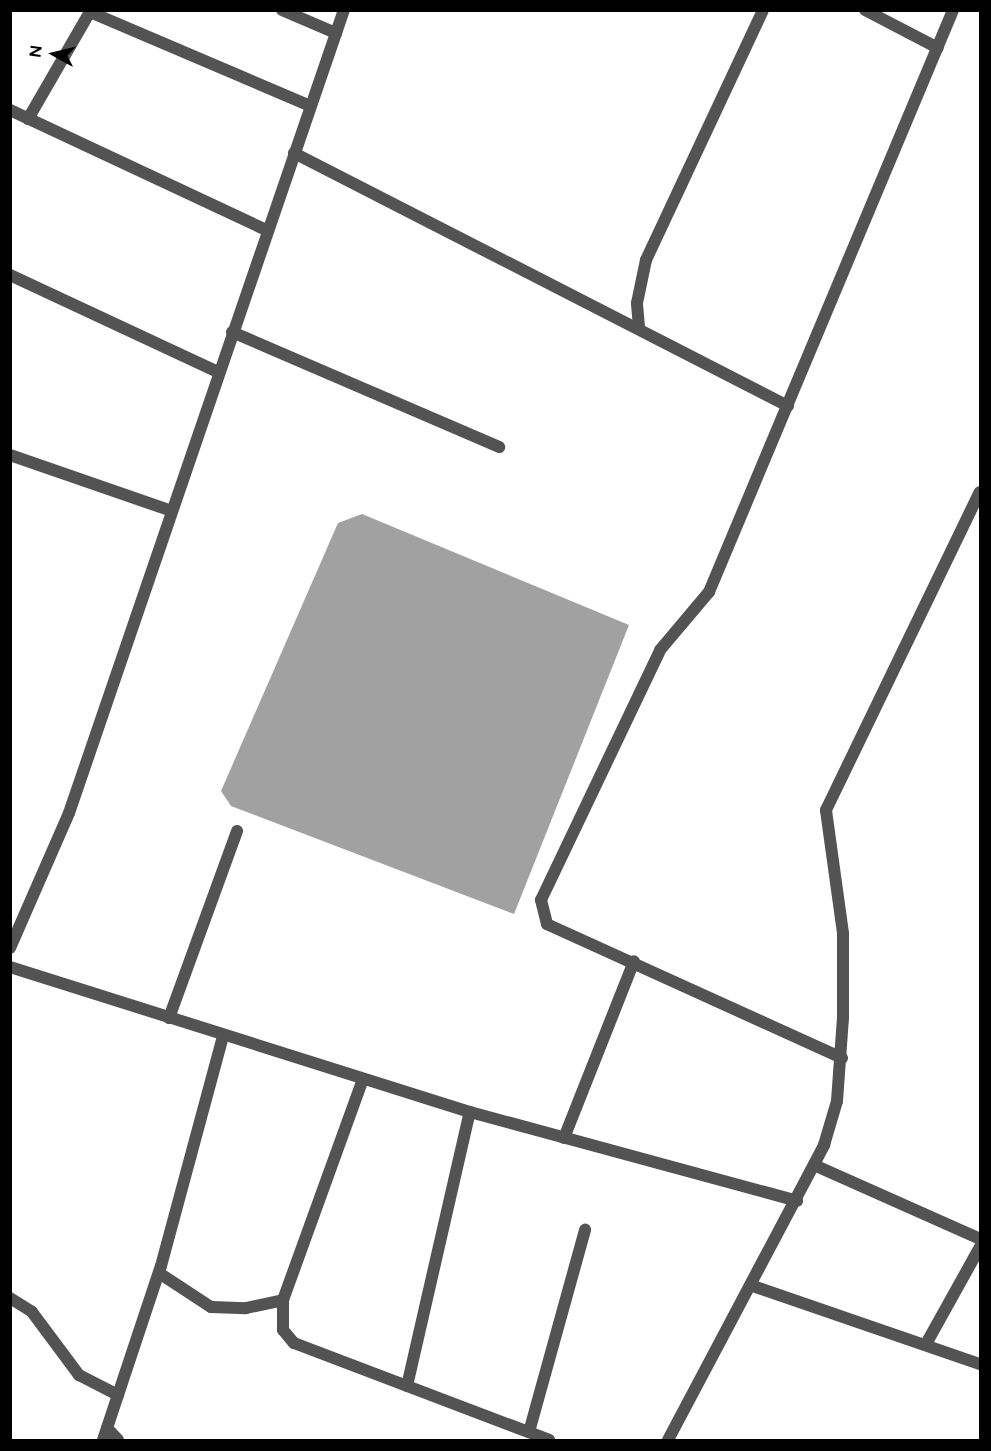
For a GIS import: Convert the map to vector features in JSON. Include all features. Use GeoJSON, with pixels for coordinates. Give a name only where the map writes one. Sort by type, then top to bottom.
{"type":"FeatureCollection","features":[{"type":"Feature","properties":{"kind":"street"},"geometry":{"type":"LineString","coordinates":[[282,10],[336,33]]}},
{"type":"Feature","properties":{"kind":"street"},"geometry":{"type":"LineString","coordinates":[[10,948],[69,813],[266,230],[344,10]]}},
{"type":"Feature","properties":{"kind":"street"},"geometry":{"type":"LineString","coordinates":[[639,327],[637,303],[646,260],[763,10]]}},
{"type":"Feature","properties":{"kind":"street"},"geometry":{"type":"LineString","coordinates":[[865,10],[938,48]]}},
{"type":"Feature","properties":{"kind":"street"},"geometry":{"type":"LineString","coordinates":[[842,1058],[634,961],[547,924],[541,900],[660,650],[709,592],[953,10]]}},
{"type":"Feature","properties":{"kind":"street"},"geometry":{"type":"LineString","coordinates":[[28,119],[91,11],[310,106]]}},
{"type":"Feature","properties":{"kind":"street"},"geometry":{"type":"LineString","coordinates":[[10,110],[266,230]]}},
{"type":"Feature","properties":{"kind":"street"},"geometry":{"type":"LineString","coordinates":[[294,153],[639,327],[788,406]]}},
{"type":"Feature","properties":{"kind":"street"},"geometry":{"type":"LineString","coordinates":[[10,275],[218,372]]}},
{"type":"Feature","properties":{"kind":"street"},"geometry":{"type":"LineString","coordinates":[[232,332],[499,447]]}},
{"type":"Feature","properties":{"kind":"street"},"geometry":{"type":"LineString","coordinates":[[10,455],[172,511]]}},
{"type":"Feature","properties":{"kind":"street"},"geometry":{"type":"LineString","coordinates":[[668,1440],[753,1286],[814,1165],[837,1101],[842,1058],[843,933],[826,810],[981,492]]}},
{"type":"Feature","properties":{"kind":"street"},"geometry":{"type":"LineString","coordinates":[[169,1018],[237,831]]}},
{"type":"Feature","properties":{"kind":"street"},"geometry":{"type":"LineString","coordinates":[[564,1138],[634,961]]}},
{"type":"Feature","properties":{"kind":"street"},"geometry":{"type":"LineString","coordinates":[[10,966],[223,1036],[470,1112],[796,1201]]}},
{"type":"Feature","properties":{"kind":"street"},"geometry":{"type":"LineString","coordinates":[[103,1440],[159,1273],[223,1036]]}},
{"type":"Feature","properties":{"kind":"street"},"geometry":{"type":"LineString","coordinates":[[363,1079],[283,1300],[283,1330],[294,1343],[549,1440]]}},
{"type":"Feature","properties":{"kind":"street"},"geometry":{"type":"LineString","coordinates":[[408,1386],[470,1112]]}},
{"type":"Feature","properties":{"kind":"street"},"geometry":{"type":"LineString","coordinates":[[814,1165],[981,1239]]}},
{"type":"Feature","properties":{"kind":"street"},"geometry":{"type":"LineString","coordinates":[[529,1432],[585,1230]]}},
{"type":"Feature","properties":{"kind":"street"},"geometry":{"type":"LineString","coordinates":[[926,1344],[981,1247]]}},
{"type":"Feature","properties":{"kind":"street"},"geometry":{"type":"LineString","coordinates":[[159,1273],[211,1306],[246,1308],[283,1300]]}},
{"type":"Feature","properties":{"kind":"street"},"geometry":{"type":"LineString","coordinates":[[753,1286],[981,1364]]}},
{"type":"Feature","properties":{"kind":"street"},"geometry":{"type":"LineString","coordinates":[[10,1298],[32,1312],[79,1375],[118,1395]]}},
{"type":"Feature","properties":{"kind":"street"},"geometry":{"type":"LineString","coordinates":[[107,1428],[118,1440]]}},
{"type":"Feature","properties":{"kind":"shaded area"},"geometry":{"type":"Polygon","coordinates":[[[362,514],[629,625],[514,914],[231,806],[221,791],[338,523],[362,514]]]}}]}
